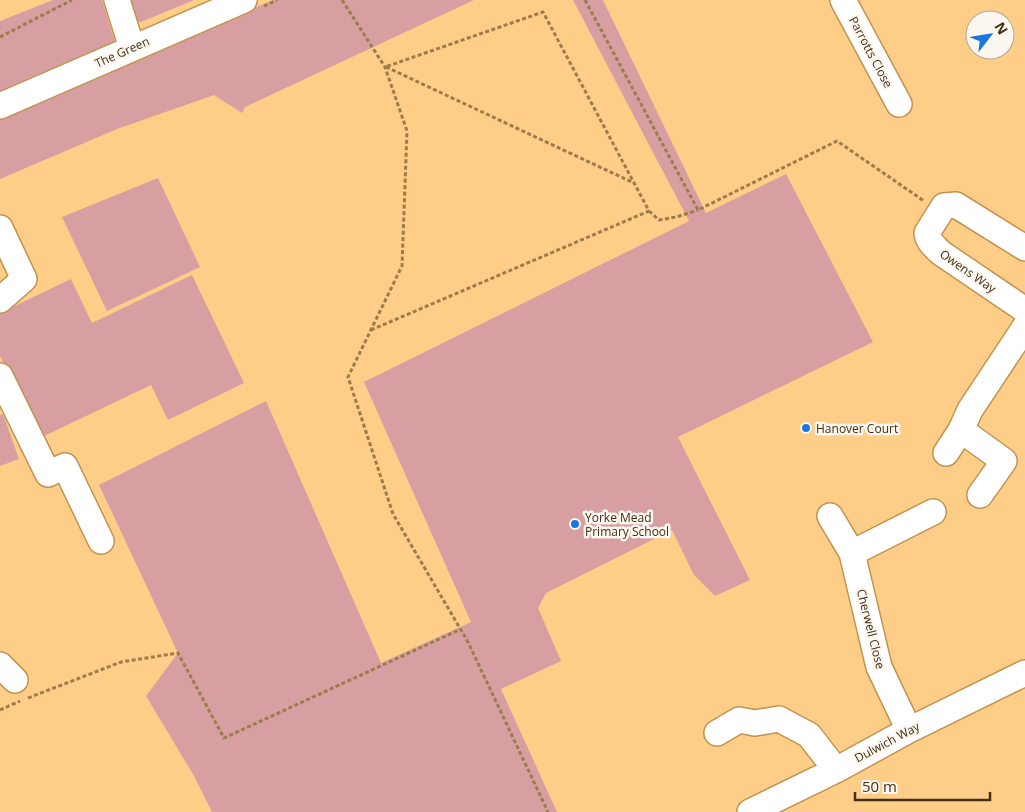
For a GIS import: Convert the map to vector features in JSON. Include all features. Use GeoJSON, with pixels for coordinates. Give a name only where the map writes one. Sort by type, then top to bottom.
{"type":"FeatureCollection","features":[{"type":"Feature","properties":{"kind":"street"},"geometry":{"type":"LineString","coordinates":[[117,0],[132,48]]}},
{"type":"Feature","properties":{"kind":"street","name":"The Green"},"geometry":{"type":"LineString","coordinates":[[0,106],[244,0]]}},
{"type":"Feature","properties":{"kind":"street","name":"Parrotts Close"},"geometry":{"type":"LineString","coordinates":[[843,0],[899,104]]}},
{"type":"Feature","properties":{"kind":"street"},"geometry":{"type":"LineString","coordinates":[[940,212],[944,206],[956,204],[1025,248]]}},
{"type":"Feature","properties":{"kind":"street","name":"Owens Way"},"geometry":{"type":"LineString","coordinates":[[940,212],[927,233],[932,245],[1024,310]]}},
{"type":"Feature","properties":{"kind":"street"},"geometry":{"type":"LineString","coordinates":[[0,228],[24,279],[0,300]]}},
{"type":"Feature","properties":{"kind":"street"},"geometry":{"type":"LineString","coordinates":[[946,454],[961,430],[1024,310]]}},
{"type":"Feature","properties":{"kind":"street"},"geometry":{"type":"LineString","coordinates":[[0,376],[48,474],[65,466],[101,541]]}},
{"type":"Feature","properties":{"kind":"street"},"geometry":{"type":"LineString","coordinates":[[961,430],[1004,461],[980,495]]}},
{"type":"Feature","properties":{"kind":"street"},"geometry":{"type":"LineString","coordinates":[[852,553],[933,512]]}},
{"type":"Feature","properties":{"kind":"street","name":"Cherwell Close"},"geometry":{"type":"LineString","coordinates":[[830,516],[852,553],[879,667],[910,730]]}},
{"type":"Feature","properties":{"kind":"street","name":"Dulwich Way"},"geometry":{"type":"LineString","coordinates":[[750,812],[1025,673]]}},
{"type":"Feature","properties":{"kind":"street"},"geometry":{"type":"LineString","coordinates":[[717,733],[739,720],[755,723],[779,719],[808,735],[836,770]]}},
{"type":"Feature","properties":{"kind":"path"},"geometry":{"type":"LineString","coordinates":[[0,37],[72,0]]}},
{"type":"Feature","properties":{"kind":"path"},"geometry":{"type":"LineString","coordinates":[[342,0],[385,67],[408,130],[402,266],[348,376],[393,514],[461,629],[548,812]]}},
{"type":"Feature","properties":{"kind":"path"},"geometry":{"type":"LineString","coordinates":[[586,0],[698,210]]}},
{"type":"Feature","properties":{"kind":"path"},"geometry":{"type":"LineString","coordinates":[[385,67],[543,12],[648,211],[659,220],[698,210],[837,141],[940,212]]}},
{"type":"Feature","properties":{"kind":"path"},"geometry":{"type":"LineString","coordinates":[[385,67],[634,183]]}},
{"type":"Feature","properties":{"kind":"path"},"geometry":{"type":"LineString","coordinates":[[371,330],[648,211]]}},
{"type":"Feature","properties":{"kind":"path"},"geometry":{"type":"LineString","coordinates":[[0,710],[121,662],[178,653],[224,738],[461,629]]}},
{"type":"Feature","properties":{"kind":"shaded area"},"geometry":{"type":"Polygon","coordinates":[[[53,0],[102,0],[115,42],[0,95],[0,21],[53,0]]]}},
{"type":"Feature","properties":{"kind":"shaded area"},"geometry":{"type":"Polygon","coordinates":[[[125,0],[194,0],[141,22],[134,21],[125,0]]]}},
{"type":"Feature","properties":{"kind":"shaded area"},"geometry":{"type":"Polygon","coordinates":[[[273,0],[474,0],[245,107],[242,113],[214,95],[117,129],[0,179],[0,118],[273,0]]]}},
{"type":"Feature","properties":{"kind":"shaded area"},"geometry":{"type":"Polygon","coordinates":[[[573,0],[603,0],[706,213],[786,174],[873,342],[678,437],[750,580],[715,596],[694,575],[672,530],[546,593],[538,608],[561,661],[501,689],[557,812],[212,812],[194,776],[146,696],[178,653],[99,485],[266,401],[381,663],[471,622],[364,382],[689,221],[573,0]]]}},
{"type":"Feature","properties":{"kind":"shaded area"},"geometry":{"type":"Polygon","coordinates":[[[158,178],[200,267],[107,311],[62,217],[158,178]]]}},
{"type":"Feature","properties":{"kind":"shaded area"},"geometry":{"type":"Polygon","coordinates":[[[192,275],[244,383],[168,420],[151,385],[40,438],[0,356],[0,313],[71,279],[92,323],[192,275]]]}},
{"type":"Feature","properties":{"kind":"shaded area"},"geometry":{"type":"Polygon","coordinates":[[[3,414],[19,459],[0,466],[0,415],[3,414]]]}},
{"type":"Feature","properties":{"kind":"place","name":"Hanover Court"},"geometry":{"type":"Point","coordinates":[806,428]}},
{"type":"Feature","properties":{"kind":"place","name":"Yorke Mead Primary School"},"geometry":{"type":"Point","coordinates":[575,524]}}]}
